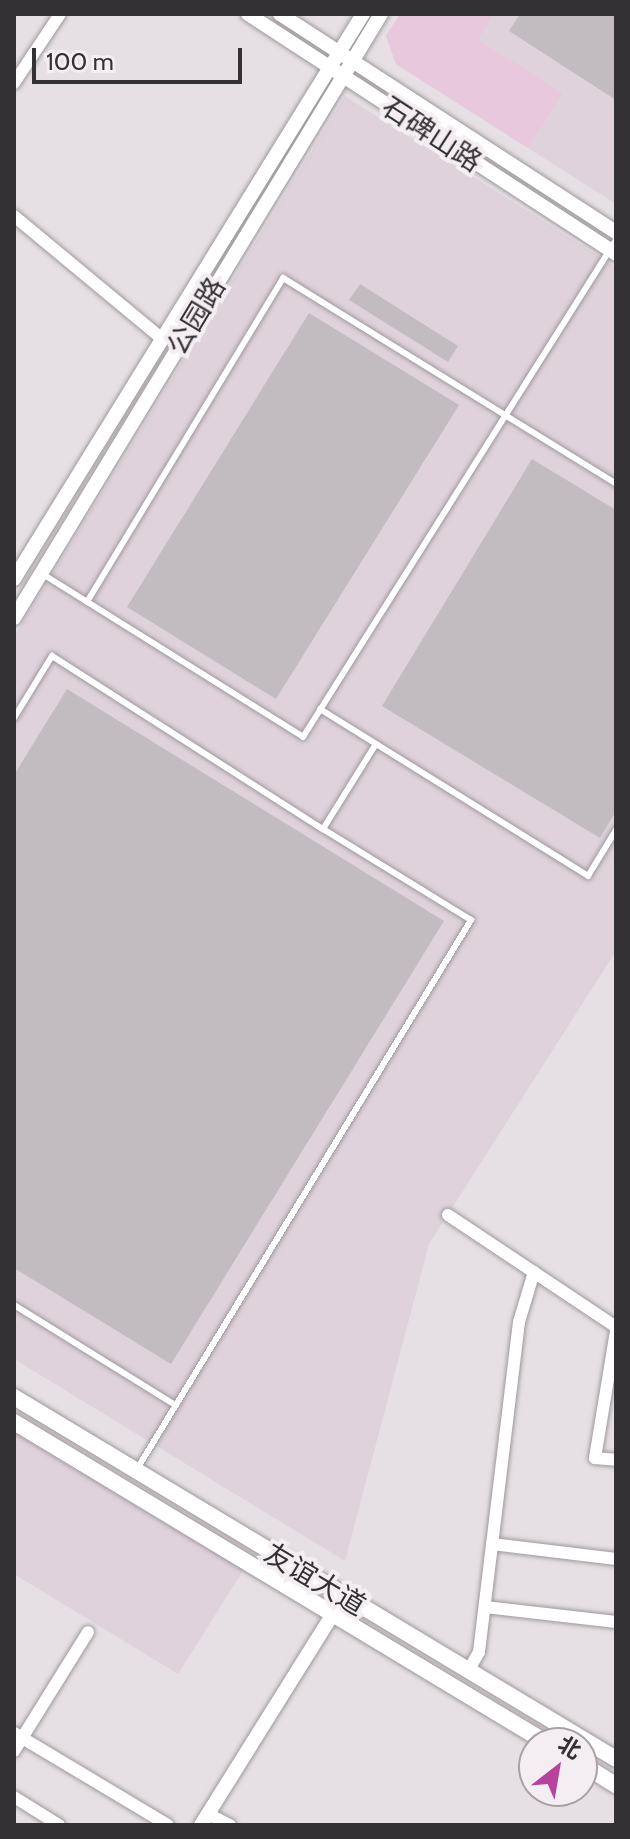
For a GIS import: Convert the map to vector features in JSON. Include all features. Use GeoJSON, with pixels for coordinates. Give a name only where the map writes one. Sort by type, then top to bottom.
{"type":"FeatureCollection","features":[{"type":"Feature","properties":{"kind":"main road","name":"友谊大道"},"geometry":{"type":"LineString","coordinates":[[14,1397],[616,1759]]}},
{"type":"Feature","properties":{"kind":"main road","name":"友谊大道"},"geometry":{"type":"LineString","coordinates":[[14,1422],[520,1727]]}},
{"type":"Feature","properties":{"kind":"main road"},"geometry":{"type":"LineString","coordinates":[[598,1774],[616,1785]]}},
{"type":"Feature","properties":{"kind":"street"},"geometry":{"type":"LineString","coordinates":[[14,83],[60,14]]}},
{"type":"Feature","properties":{"kind":"street","name":"石碑山路"},"geometry":{"type":"LineString","coordinates":[[248,14],[614,248]]}},
{"type":"Feature","properties":{"kind":"street"},"geometry":{"type":"LineString","coordinates":[[280,14],[616,232]]}},
{"type":"Feature","properties":{"kind":"street"},"geometry":{"type":"LineString","coordinates":[[346,56],[363,14]]}},
{"type":"Feature","properties":{"kind":"street"},"geometry":{"type":"LineString","coordinates":[[14,579],[162,339],[346,56],[381,14]]}},
{"type":"Feature","properties":{"kind":"street"},"geometry":{"type":"LineString","coordinates":[[14,56],[27,64]]}},
{"type":"Feature","properties":{"kind":"street","name":"公园路"},"geometry":{"type":"LineString","coordinates":[[14,618],[336,72]]}},
{"type":"Feature","properties":{"kind":"street"},"geometry":{"type":"LineString","coordinates":[[14,216],[162,339]]}},
{"type":"Feature","properties":{"kind":"street"},"geometry":{"type":"LineString","coordinates":[[448,1215],[616,1329],[595,1458],[616,1460]]}},
{"type":"Feature","properties":{"kind":"street"},"geometry":{"type":"LineString","coordinates":[[468,1671],[479,1652],[519,1322],[534,1272]]}},
{"type":"Feature","properties":{"kind":"street"},"geometry":{"type":"LineString","coordinates":[[492,1544],[616,1559]]}},
{"type":"Feature","properties":{"kind":"street"},"geometry":{"type":"LineString","coordinates":[[485,1607],[616,1622]]}},
{"type":"Feature","properties":{"kind":"street"},"geometry":{"type":"LineString","coordinates":[[230,1825],[205,1820],[333,1614]]}},
{"type":"Feature","properties":{"kind":"street"},"geometry":{"type":"LineString","coordinates":[[14,1751],[18,1735],[88,1632]]}},
{"type":"Feature","properties":{"kind":"street"},"geometry":{"type":"LineString","coordinates":[[18,1735],[168,1825]]}},
{"type":"Feature","properties":{"kind":"street"},"geometry":{"type":"LineString","coordinates":[[14,1797],[59,1825]]}},
{"type":"Feature","properties":{"kind":"lane"},"geometry":{"type":"LineString","coordinates":[[41,573],[303,737],[614,248]]}},
{"type":"Feature","properties":{"kind":"lane"},"geometry":{"type":"LineString","coordinates":[[87,602],[283,278],[616,484]]}},
{"type":"Feature","properties":{"kind":"lane"},"geometry":{"type":"LineString","coordinates":[[14,718],[52,656],[471,920],[136,1471]]}},
{"type":"Feature","properties":{"kind":"lane"},"geometry":{"type":"LineString","coordinates":[[320,709],[588,876],[616,830]]}},
{"type":"Feature","properties":{"kind":"lane"},"geometry":{"type":"LineString","coordinates":[[323,829],[376,744]]}},
{"type":"Feature","properties":{"kind":"lane"},"geometry":{"type":"LineString","coordinates":[[14,1305],[175,1405]]}},
{"type":"Feature","properties":{"kind":"shaded area"},"geometry":{"type":"Polygon","coordinates":[[[400,14],[616,14],[616,204],[396,64],[386,36],[400,14]]]}},
{"type":"Feature","properties":{"kind":"shaded area"},"geometry":{"type":"Polygon","coordinates":[[[400,14],[494,14],[478,40],[563,93],[528,148],[396,64],[386,36],[400,14]]]}},
{"type":"Feature","properties":{"kind":"shaded area"},"geometry":{"type":"Polygon","coordinates":[[[345,96],[616,267],[616,951],[429,1244],[345,1561],[14,1359],[14,637],[345,96]]]}},
{"type":"Feature","properties":{"kind":"shaded area"},"geometry":{"type":"Polygon","coordinates":[[[14,1427],[246,1566],[178,1674],[14,1574],[14,1427]]]}},
{"type":"Feature","properties":{"kind":"building"},"geometry":{"type":"Polygon","coordinates":[[[520,14],[616,14],[616,100],[509,31],[520,14]]]}},
{"type":"Feature","properties":{"kind":"building"},"geometry":{"type":"Polygon","coordinates":[[[360,284],[458,346],[448,362],[349,300],[360,284]]]}},
{"type":"Feature","properties":{"kind":"building"},"geometry":{"type":"Polygon","coordinates":[[[309,313],[459,405],[276,699],[127,607],[309,313]]]}},
{"type":"Feature","properties":{"kind":"building"},"geometry":{"type":"Polygon","coordinates":[[[532,459],[616,510],[616,811],[600,838],[382,706],[532,459]]]}},
{"type":"Feature","properties":{"kind":"building"},"geometry":{"type":"Polygon","coordinates":[[[67,689],[444,921],[171,1364],[14,1268],[14,775],[67,689]]]}}]}
